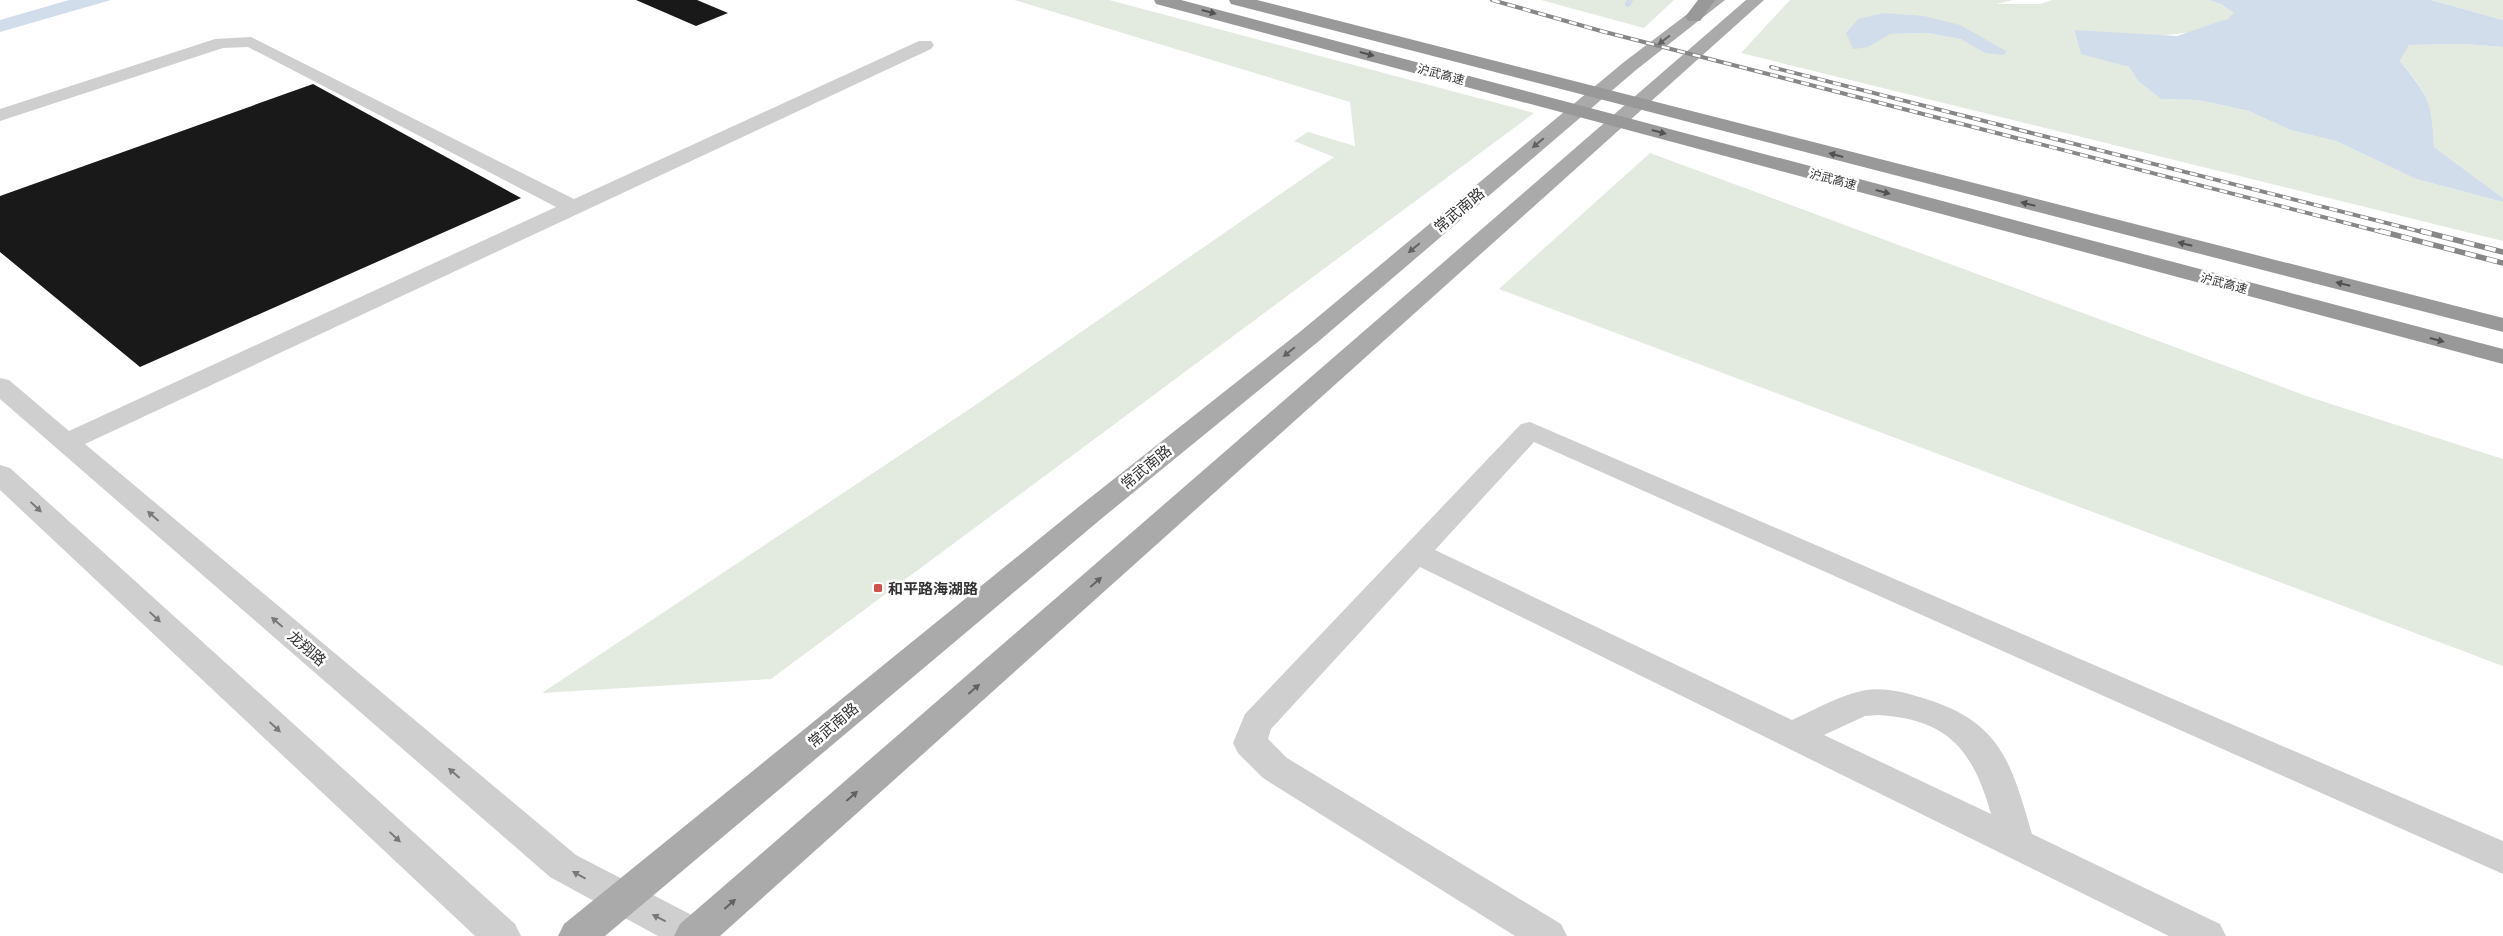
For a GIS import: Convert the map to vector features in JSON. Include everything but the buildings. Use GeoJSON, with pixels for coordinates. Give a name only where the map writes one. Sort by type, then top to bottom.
{"type":"FeatureCollection","features":[{"type":"Feature","properties":{"kind":"highway","name":"沪武高速"},"geometry":{"type":"LineString","coordinates":[[1162,0],[2503,357]]}},
{"type":"Feature","properties":{"kind":"highway","name":"沪武高速"},"geometry":{"type":"LineString","coordinates":[[1237,0],[2390,296],[2503,323]]}},
{"type":"Feature","properties":{"kind":"main road","name":"常武南路"},"geometry":{"type":"LineString","coordinates":[[577,936],[1091,512],[1310,336],[1630,66],[1701,8],[1716,0]]}},
{"type":"Feature","properties":{"kind":"main road"},"geometry":{"type":"LineString","coordinates":[[694,936],[1756,0]]}},
{"type":"Feature","properties":{"kind":"street"},"geometry":{"type":"LineString","coordinates":[[0,115],[221,43],[251,42],[572,207]]}},
{"type":"Feature","properties":{"kind":"street"},"geometry":{"type":"LineString","coordinates":[[67,442],[925,45]]}},
{"type":"Feature","properties":{"kind":"street","name":"龙翔路"},"geometry":{"type":"LineString","coordinates":[[0,386],[563,866],[694,936]]}},
{"type":"Feature","properties":{"kind":"street"},"geometry":{"type":"LineString","coordinates":[[1548,936],[1275,768],[1250,742],[1257,723],[1530,430],[2503,858]]}},
{"type":"Feature","properties":{"kind":"street"},"geometry":{"type":"LineString","coordinates":[[0,474],[502,936]]}},
{"type":"Feature","properties":{"kind":"street"},"geometry":{"type":"LineString","coordinates":[[1416,553],[2207,936]]}},
{"type":"Feature","properties":{"kind":"street"},"geometry":{"type":"LineString","coordinates":[[1791,735],[1866,703],[1899,704],[1928,712],[1943,719],[1977,741],[1987,755],[2000,785],[2017,844]]}},
{"type":"Feature","properties":{"kind":"shaded area"},"geometry":{"type":"Polygon","coordinates":[[[69,0],[111,0],[0,32],[0,20],[69,0]]]}},
{"type":"Feature","properties":{"kind":"shaded area"},"geometry":{"type":"Polygon","coordinates":[[[1014,0],[1109,0],[1534,113],[771,679],[542,693],[974,406],[1334,157],[1294,141],[1308,132],[1355,146],[1350,102],[1014,0]]]}},
{"type":"Feature","properties":{"kind":"shaded area"},"geometry":{"type":"Polygon","coordinates":[[[1541,0],[1674,0],[1644,28],[1541,0]]]}},
{"type":"Feature","properties":{"kind":"shaded area"},"geometry":{"type":"Polygon","coordinates":[[[1790,0],[2013,0],[1996,4],[2040,4],[2052,0],[2208,0],[2221,4],[2235,13],[2219,23],[2200,30],[2179,34],[2135,35],[2074,31],[2081,53],[2129,67],[2138,81],[2161,99],[2198,100],[2249,111],[2290,130],[2336,141],[2416,179],[2503,202],[2503,241],[1741,53],[1790,0]],[[1960,25],[1890,34],[1927,33],[1962,39],[1985,53],[1960,25]]]}},
{"type":"Feature","properties":{"kind":"shaded area"},"geometry":{"type":"Polygon","coordinates":[[[2208,0],[2431,0],[2503,20],[2503,47],[2464,44],[2409,45],[2400,61],[2427,100],[2432,119],[2434,147],[2503,198],[2503,202],[2416,179],[2336,141],[2290,130],[2249,111],[2198,100],[2161,99],[2138,81],[2129,67],[2081,54],[2074,30],[2177,36],[2227,19],[2234,13],[2221,4],[2208,0]]]}},
{"type":"Feature","properties":{"kind":"shaded area"},"geometry":{"type":"Polygon","coordinates":[[[2431,0],[2503,0],[2503,20],[2431,0]]]}},
{"type":"Feature","properties":{"kind":"shaded area"},"geometry":{"type":"Polygon","coordinates":[[[1884,13],[1924,16],[1960,25],[2006,51],[2004,55],[1985,53],[1961,39],[1927,33],[1890,34],[1868,47],[1853,49],[1846,33],[1858,19],[1884,13]]]}},
{"type":"Feature","properties":{"kind":"shaded area"},"geometry":{"type":"Polygon","coordinates":[[[2464,44],[2503,47],[2503,198],[2434,147],[2432,120],[2427,100],[2400,61],[2409,45],[2464,44]]]}},
{"type":"Feature","properties":{"kind":"shaded area"},"geometry":{"type":"Polygon","coordinates":[[[1650,153],[2312,398],[2503,459],[2503,666],[1499,289],[1650,153]]]}},
{"type":"Feature","properties":{"kind":"waterway"},"geometry":{"type":"LineString","coordinates":[[1628,4],[1630,0]]}},
{"type":"Feature","properties":{"kind":"railway"},"geometry":{"type":"LineString","coordinates":[[1492,0],[1601,31],[2385,233]]}},
{"type":"Feature","properties":{"kind":"railway"},"geometry":{"type":"LineString","coordinates":[[1771,67],[2426,233]]}},
{"type":"Feature","properties":{"kind":"railway"},"geometry":{"type":"LineString","coordinates":[[2380,231],[2503,263]]}},
{"type":"Feature","properties":{"kind":"railway"},"geometry":{"type":"LineString","coordinates":[[2421,231],[2503,252]]}},
{"type":"Feature","properties":{"kind":"place","name":"和平路海湖路"},"geometry":{"type":"Point","coordinates":[878,588]}}]}
